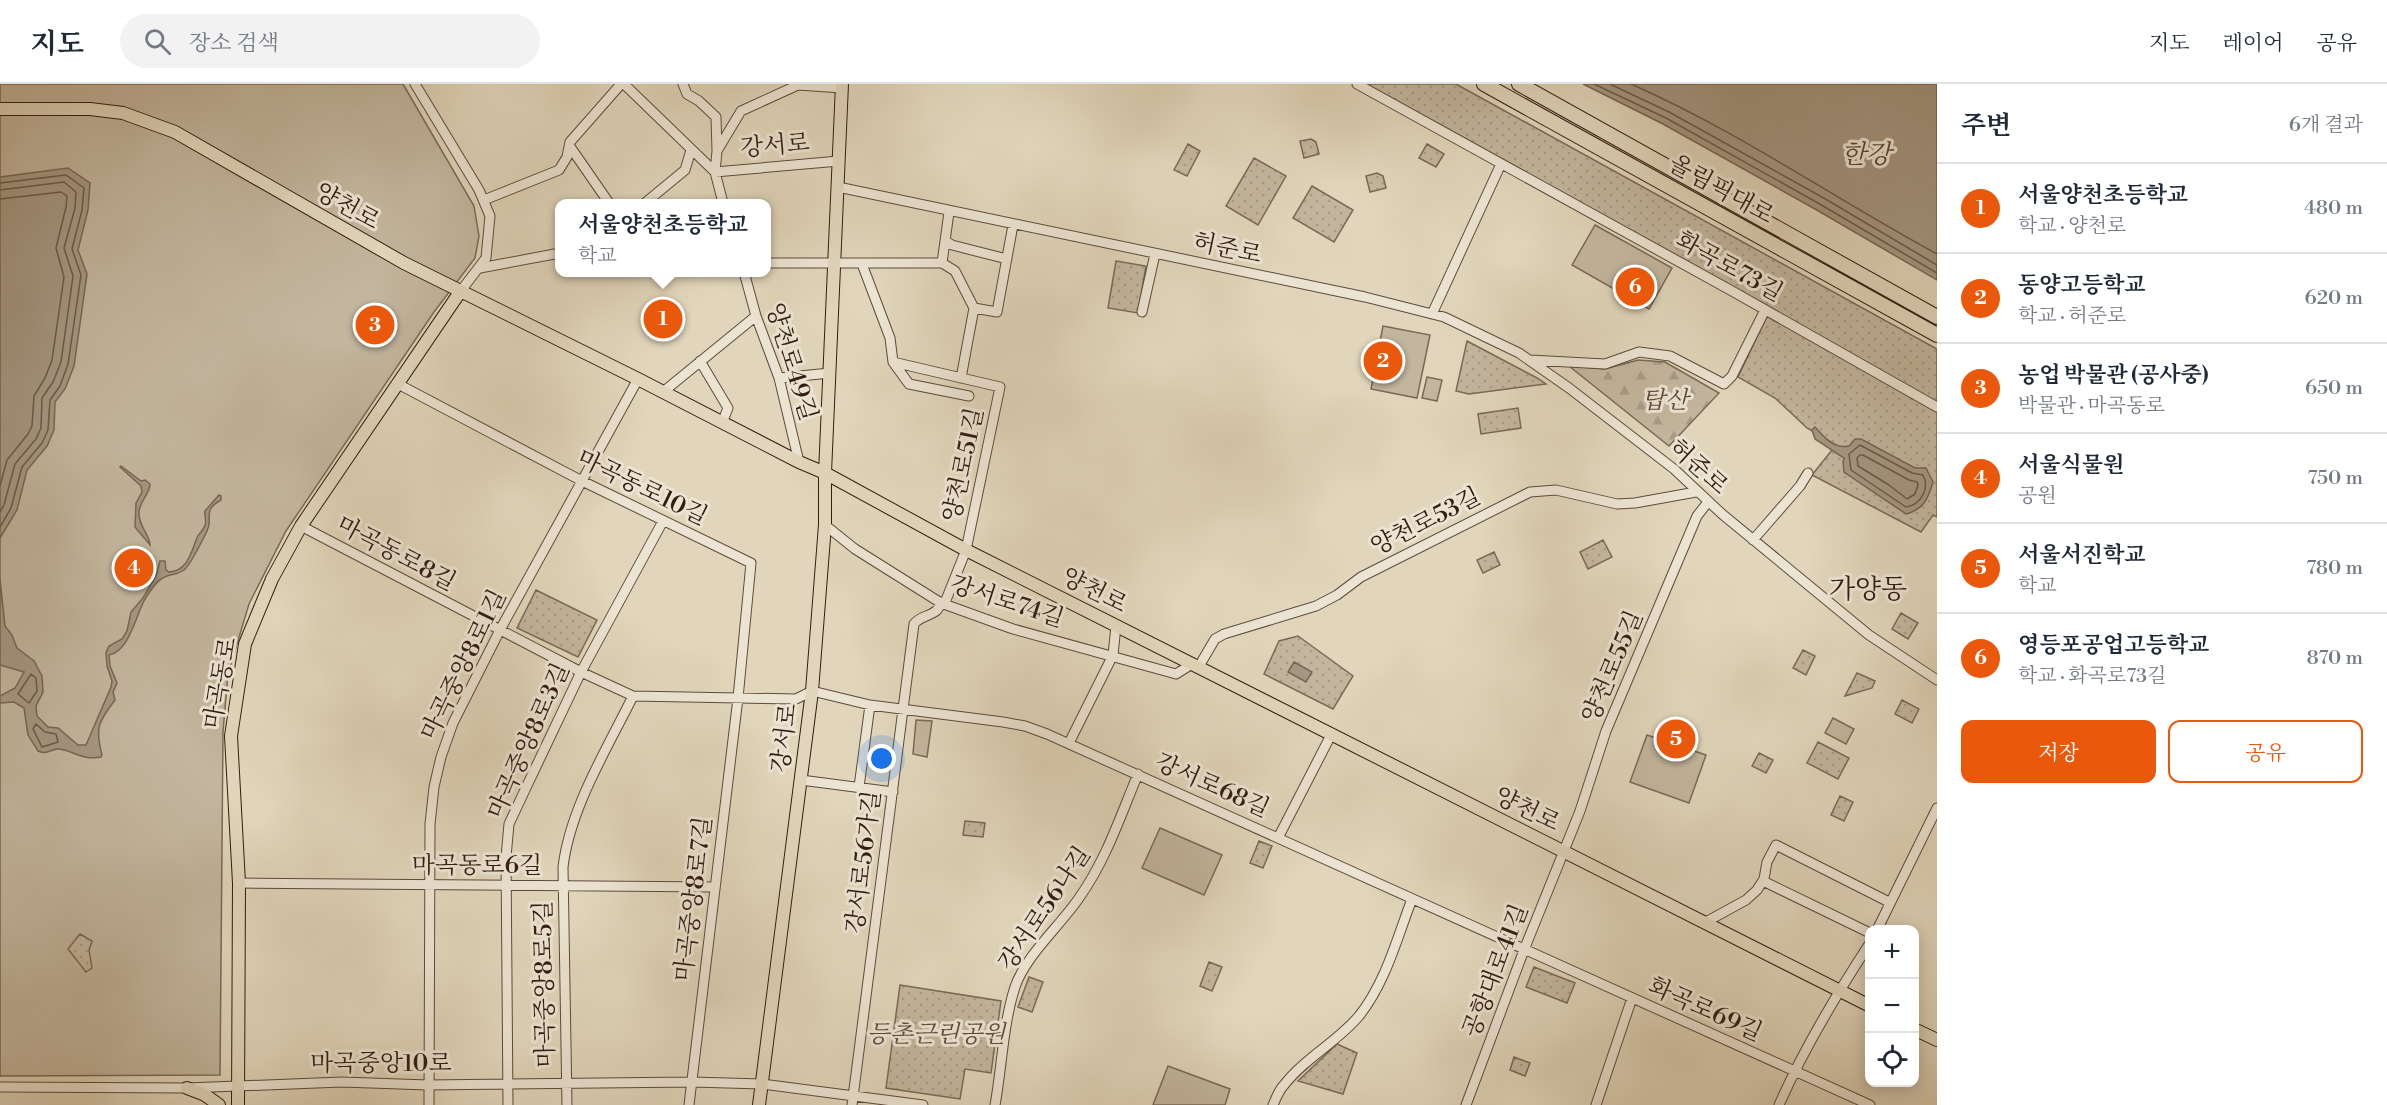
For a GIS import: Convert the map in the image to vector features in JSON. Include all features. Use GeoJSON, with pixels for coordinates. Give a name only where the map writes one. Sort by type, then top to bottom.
{"type":"FeatureCollection","features":[{"type":"Feature","properties":{"kind":"highway","name":"올림픽대로"},"geometry":{"type":"LineString","coordinates":[[1484,84],[1937,335]]}},
{"type":"Feature","properties":{"kind":"highway","name":"올림픽대로"},"geometry":{"type":"LineString","coordinates":[[1519,84],[1937,317]]}},
{"type":"Feature","properties":{"kind":"highway"},"geometry":{"type":"LineString","coordinates":[[1910,301],[1937,307]]}},
{"type":"Feature","properties":{"kind":"main road","name":"강서로"},"geometry":{"type":"LineString","coordinates":[[759,1105],[812,691],[825,525],[825,473],[842,86]]}},
{"type":"Feature","properties":{"kind":"main road","name":"양천로"},"geometry":{"type":"LineString","coordinates":[[0,109],[90,109],[123,113],[175,132],[343,229],[460,292],[825,473],[966,550],[1865,1004]]}},
{"type":"Feature","properties":{"kind":"main road","name":"마곡동로"},"geometry":{"type":"LineString","coordinates":[[238,1105],[239,883],[231,736],[245,644],[272,579],[301,526],[460,292]]}},
{"type":"Feature","properties":{"kind":"main road"},"geometry":{"type":"LineString","coordinates":[[1919,1031],[1937,1040]]}},
{"type":"Feature","properties":{"kind":"main road"},"geometry":{"type":"LineString","coordinates":[[187,1088],[205,1095],[219,1105]]}},
{"type":"Feature","properties":{"kind":"street"},"geometry":{"type":"LineString","coordinates":[[415,84],[484,200],[490,216],[486,258],[460,292]]}},
{"type":"Feature","properties":{"kind":"street"},"geometry":{"type":"LineString","coordinates":[[606,199],[571,148],[570,142],[623,84],[715,172]]}},
{"type":"Feature","properties":{"kind":"street"},"geometry":{"type":"LineString","coordinates":[[683,84],[687,94],[699,101],[716,117],[715,172],[722,199]]}},
{"type":"Feature","properties":{"kind":"street","name":"화곡로73길"},"geometry":{"type":"LineString","coordinates":[[1356,84],[1937,407]]}},
{"type":"Feature","properties":{"kind":"street","name":"강서로"},"geometry":{"type":"LineString","coordinates":[[717,151],[741,111],[798,85],[842,86]]}},
{"type":"Feature","properties":{"kind":"street"},"geometry":{"type":"LineString","coordinates":[[484,200],[559,170],[571,148]]}},
{"type":"Feature","properties":{"kind":"street"},"geometry":{"type":"LineString","coordinates":[[651,199],[685,170],[691,150]]}},
{"type":"Feature","properties":{"kind":"street","name":"강서로"},"geometry":{"type":"LineString","coordinates":[[715,172],[839,161]]}},
{"type":"Feature","properties":{"kind":"street"},"geometry":{"type":"LineString","coordinates":[[1431,314],[1501,164]]}},
{"type":"Feature","properties":{"kind":"street","name":"허준로"},"geometry":{"type":"LineString","coordinates":[[838,187],[1365,297],[1431,314],[1475,330],[1530,360],[1674,469],[1696,492],[1869,635],[1937,680]]}},
{"type":"Feature","properties":{"kind":"street"},"geometry":{"type":"LineString","coordinates":[[942,263],[949,212]]}},
{"type":"Feature","properties":{"kind":"street"},"geometry":{"type":"LineString","coordinates":[[974,308],[997,312],[1014,225]]}},
{"type":"Feature","properties":{"kind":"street"},"geometry":{"type":"LineString","coordinates":[[945,241],[952,245],[1007,259]]}},
{"type":"Feature","properties":{"kind":"street"},"geometry":{"type":"LineString","coordinates":[[480,268],[555,254]]}},
{"type":"Feature","properties":{"kind":"street"},"geometry":{"type":"LineString","coordinates":[[1142,312],[1155,254]]}},
{"type":"Feature","properties":{"kind":"street"},"geometry":{"type":"LineString","coordinates":[[771,263],[942,263],[955,271],[974,308],[961,378],[893,362]]}},
{"type":"Feature","properties":{"kind":"street"},"geometry":{"type":"LineString","coordinates":[[862,264],[890,338],[893,362],[909,384],[969,396]]}},
{"type":"Feature","properties":{"kind":"street","name":"양천로49길"},"geometry":{"type":"LineString","coordinates":[[745,277],[778,378],[799,462]]}},
{"type":"Feature","properties":{"kind":"street"},"geometry":{"type":"LineString","coordinates":[[1530,360],[1605,364],[1638,352],[1670,356],[1724,384],[1732,376],[1765,310]]}},
{"type":"Feature","properties":{"kind":"street"},"geometry":{"type":"LineString","coordinates":[[663,392],[756,316]]}},
{"type":"Feature","properties":{"kind":"street"},"geometry":{"type":"LineString","coordinates":[[700,361],[728,408],[722,423]]}},
{"type":"Feature","properties":{"kind":"street"},"geometry":{"type":"LineString","coordinates":[[778,378],[830,373]]}},
{"type":"Feature","properties":{"kind":"street","name":"양천로51길"},"geometry":{"type":"LineString","coordinates":[[961,378],[1000,387],[966,550]]}},
{"type":"Feature","properties":{"kind":"street","name":"마곡중앙8로1길"},"geometry":{"type":"LineString","coordinates":[[429,1105],[430,824],[434,787],[441,757],[453,723],[500,630],[638,379]]}},
{"type":"Feature","properties":{"kind":"street","name":"마곡동로10길"},"geometry":{"type":"LineString","coordinates":[[398,384],[582,481],[750,563],[738,698]]}},
{"type":"Feature","properties":{"kind":"street"},"geometry":{"type":"LineString","coordinates":[[1754,540],[1800,486],[1808,473]]}},
{"type":"Feature","properties":{"kind":"street","name":"양천로53길"},"geometry":{"type":"LineString","coordinates":[[1195,666],[1215,639],[1224,634],[1316,606],[1337,595],[1361,577],[1530,492],[1556,490],[1617,504],[1696,492]]}},
{"type":"Feature","properties":{"kind":"street","name":"양천로55길"},"geometry":{"type":"LineString","coordinates":[[1565,852],[1606,731],[1697,516],[1708,502]]}},
{"type":"Feature","properties":{"kind":"street","name":"마곡중앙8로3길"},"geometry":{"type":"LineString","coordinates":[[508,1105],[509,824],[581,672],[663,520]]}},
{"type":"Feature","properties":{"kind":"street","name":"강서로74길"},"geometry":{"type":"LineString","coordinates":[[825,525],[855,549],[941,603],[1013,629],[1176,674],[1195,666]]}},
{"type":"Feature","properties":{"kind":"street","name":"마곡동로8길"},"geometry":{"type":"LineString","coordinates":[[301,526],[581,672],[633,696],[796,699],[812,691]]}},
{"type":"Feature","properties":{"kind":"street"},"geometry":{"type":"LineString","coordinates":[[941,603],[946,600],[966,550]]}},
{"type":"Feature","properties":{"kind":"street","name":"강서로56가길"},"geometry":{"type":"LineString","coordinates":[[853,1101],[914,624],[918,618],[937,610],[941,603]]}},
{"type":"Feature","properties":{"kind":"street"},"geometry":{"type":"LineString","coordinates":[[1069,743],[1113,655],[1116,626]]}},
{"type":"Feature","properties":{"kind":"street","name":"강서로68길"},"geometry":{"type":"LineString","coordinates":[[812,691],[870,705],[1025,726],[1069,743],[1524,950]]}},
{"type":"Feature","properties":{"kind":"street","name":"마곡중앙8로5길"},"geometry":{"type":"LineString","coordinates":[[567,1105],[563,886],[566,841],[576,814],[633,696]]}},
{"type":"Feature","properties":{"kind":"street","name":"마곡중앙8로7길"},"geometry":{"type":"LineString","coordinates":[[689,1105],[738,698]]}},
{"type":"Feature","properties":{"kind":"street"},"geometry":{"type":"LineString","coordinates":[[859,787],[870,705]]}},
{"type":"Feature","properties":{"kind":"street"},"geometry":{"type":"LineString","coordinates":[[1278,838],[1331,735]]}},
{"type":"Feature","properties":{"kind":"street","name":"강서로56나길"},"geometry":{"type":"LineString","coordinates":[[995,1105],[1010,1006],[1016,986],[1026,966],[1078,900],[1102,862],[1138,774]]}},
{"type":"Feature","properties":{"kind":"street"},"geometry":{"type":"LineString","coordinates":[[801,780],[893,792]]}},
{"type":"Feature","properties":{"kind":"street"},"geometry":{"type":"LineString","coordinates":[[1879,925],[1937,808]]}},
{"type":"Feature","properties":{"kind":"street"},"geometry":{"type":"LineString","coordinates":[[1704,923],[1746,900],[1757,890],[1763,881],[1767,862],[1776,844],[1889,902]]}},
{"type":"Feature","properties":{"kind":"street","name":"공항대로41길"},"geometry":{"type":"LineString","coordinates":[[1466,1105],[1524,950],[1565,852]]}},
{"type":"Feature","properties":{"kind":"street"},"geometry":{"type":"LineString","coordinates":[[1763,881],[1865,931]]}},
{"type":"Feature","properties":{"kind":"street","name":"마곡동로6길"},"geometry":{"type":"LineString","coordinates":[[239,883],[715,887]]}},
{"type":"Feature","properties":{"kind":"street"},"geometry":{"type":"LineString","coordinates":[[1273,1105],[1283,1085],[1338,1036],[1372,999],[1412,899]]}},
{"type":"Feature","properties":{"kind":"street"},"geometry":{"type":"LineString","coordinates":[[1779,1105],[1839,990],[1865,949]]}},
{"type":"Feature","properties":{"kind":"street","name":"화곡로69길"},"geometry":{"type":"LineString","coordinates":[[1524,950],[1870,1105]]}},
{"type":"Feature","properties":{"kind":"street"},"geometry":{"type":"LineString","coordinates":[[1596,1105],[1632,998]]}},
{"type":"Feature","properties":{"kind":"street","name":"마곡중앙10로"},"geometry":{"type":"LineString","coordinates":[[0,1087],[187,1088],[342,1082],[428,1085],[692,1082],[762,1084],[853,1101],[923,1105]]}},
{"type":"Feature","properties":{"kind":"green space"},"geometry":{"type":"Polygon","coordinates":[[[0,84],[403,84],[474,206],[479,236],[475,258],[434,312],[286,531],[249,604],[228,674],[223,732],[220,1075],[0,1076],[0,84]]]}},
{"type":"Feature","properties":{"kind":"green space"},"geometry":{"type":"Polygon","coordinates":[[[1364,84],[1456,84],[1937,349],[1937,404],[1364,84]]]}},
{"type":"Feature","properties":{"kind":"green space"},"geometry":{"type":"Polygon","coordinates":[[[1311,139],[1316,142],[1319,154],[1304,158],[1300,141],[1311,139]]]}},
{"type":"Feature","properties":{"kind":"green space"},"geometry":{"type":"Polygon","coordinates":[[[1188,144],[1200,151],[1187,176],[1174,170],[1188,144]]]}},
{"type":"Feature","properties":{"kind":"green space"},"geometry":{"type":"Polygon","coordinates":[[[1427,144],[1444,154],[1436,167],[1419,158],[1427,144]]]}},
{"type":"Feature","properties":{"kind":"green space"},"geometry":{"type":"Polygon","coordinates":[[[1254,158],[1286,176],[1258,225],[1226,206],[1254,158]]]}},
{"type":"Feature","properties":{"kind":"green space"},"geometry":{"type":"Polygon","coordinates":[[[1377,173],[1383,176],[1386,188],[1370,192],[1366,176],[1377,173]]]}},
{"type":"Feature","properties":{"kind":"green space"},"geometry":{"type":"Polygon","coordinates":[[[1312,186],[1353,210],[1334,242],[1293,218],[1312,186]]]}},
{"type":"Feature","properties":{"kind":"green space"},"geometry":{"type":"Polygon","coordinates":[[[1595,225],[1672,268],[1649,309],[1572,265],[1595,225]]]}},
{"type":"Feature","properties":{"kind":"green space"},"geometry":{"type":"Polygon","coordinates":[[[1116,261],[1146,266],[1138,313],[1108,308],[1116,261]]]}},
{"type":"Feature","properties":{"kind":"green space"},"geometry":{"type":"Polygon","coordinates":[[[1767,316],[1937,412],[1937,517],[1933,515],[1921,532],[1812,475],[1836,445],[1807,428],[1775,398],[1738,377],[1767,316]]]}},
{"type":"Feature","properties":{"kind":"green space"},"geometry":{"type":"Polygon","coordinates":[[[1383,326],[1430,335],[1417,398],[1371,389],[1383,326]]]}},
{"type":"Feature","properties":{"kind":"green space"},"geometry":{"type":"Polygon","coordinates":[[[1467,341],[1546,384],[1469,394],[1456,391],[1467,341]]]}},
{"type":"Feature","properties":{"kind":"green space","name":"탑산"},"geometry":{"type":"Polygon","coordinates":[[[1638,360],[1665,362],[1719,393],[1669,446],[1569,366],[1605,369],[1638,360]]]}},
{"type":"Feature","properties":{"kind":"green space"},"geometry":{"type":"Polygon","coordinates":[[[1427,377],[1442,380],[1437,401],[1422,398],[1427,377]]]}},
{"type":"Feature","properties":{"kind":"green space"},"geometry":{"type":"Polygon","coordinates":[[[1518,408],[1521,428],[1481,434],[1478,414],[1518,408]]]}},
{"type":"Feature","properties":{"kind":"green space"},"geometry":{"type":"Polygon","coordinates":[[[1603,540],[1612,557],[1588,569],[1580,552],[1603,540]]]}},
{"type":"Feature","properties":{"kind":"green space"},"geometry":{"type":"Polygon","coordinates":[[[1494,552],[1500,565],[1483,573],[1477,560],[1494,552]]]}},
{"type":"Feature","properties":{"kind":"green space"},"geometry":{"type":"Polygon","coordinates":[[[536,590],[597,620],[578,657],[517,628],[536,590]]]}},
{"type":"Feature","properties":{"kind":"green space"},"geometry":{"type":"Polygon","coordinates":[[[1901,613],[1918,623],[1908,639],[1892,629],[1901,613]]]}},
{"type":"Feature","properties":{"kind":"green space"},"geometry":{"type":"Polygon","coordinates":[[[1298,636],[1353,676],[1333,709],[1264,674],[1279,641],[1298,636]]]}},
{"type":"Feature","properties":{"kind":"green space"},"geometry":{"type":"Polygon","coordinates":[[[1803,650],[1815,656],[1806,675],[1793,668],[1803,650]]]}},
{"type":"Feature","properties":{"kind":"green space"},"geometry":{"type":"Polygon","coordinates":[[[1857,673],[1875,681],[1872,688],[1845,696],[1857,673]]]}},
{"type":"Feature","properties":{"kind":"green space"},"geometry":{"type":"Polygon","coordinates":[[[1902,700],[1919,709],[1912,723],[1895,714],[1902,700]]]}},
{"type":"Feature","properties":{"kind":"green space"},"geometry":{"type":"Polygon","coordinates":[[[1833,718],[1854,729],[1846,744],[1825,733],[1833,718]]]}},
{"type":"Feature","properties":{"kind":"green space"},"geometry":{"type":"Polygon","coordinates":[[[916,720],[932,721],[927,757],[913,754],[916,720]]]}},
{"type":"Feature","properties":{"kind":"green space"},"geometry":{"type":"Polygon","coordinates":[[[1647,735],[1706,755],[1689,803],[1630,782],[1647,735]]]}},
{"type":"Feature","properties":{"kind":"green space"},"geometry":{"type":"Polygon","coordinates":[[[1818,742],[1849,758],[1838,779],[1807,763],[1818,742]]]}},
{"type":"Feature","properties":{"kind":"green space"},"geometry":{"type":"Polygon","coordinates":[[[1759,753],[1773,760],[1766,773],[1752,766],[1759,753]]]}},
{"type":"Feature","properties":{"kind":"green space"},"geometry":{"type":"Polygon","coordinates":[[[1840,796],[1853,802],[1844,821],[1831,815],[1840,796]]]}},
{"type":"Feature","properties":{"kind":"green space"},"geometry":{"type":"Polygon","coordinates":[[[965,821],[985,823],[983,837],[963,835],[965,821]]]}},
{"type":"Feature","properties":{"kind":"green space"},"geometry":{"type":"Polygon","coordinates":[[[1160,828],[1222,855],[1204,895],[1142,868],[1160,828]]]}},
{"type":"Feature","properties":{"kind":"green space"},"geometry":{"type":"Polygon","coordinates":[[[1259,841],[1272,846],[1263,868],[1250,863],[1259,841]]]}},
{"type":"Feature","properties":{"kind":"green space"},"geometry":{"type":"Polygon","coordinates":[[[80,934],[92,941],[89,950],[92,968],[86,972],[68,949],[80,934]]]}},
{"type":"Feature","properties":{"kind":"green space"},"geometry":{"type":"Polygon","coordinates":[[[1209,962],[1222,967],[1212,991],[1200,986],[1209,962]]]}},
{"type":"Feature","properties":{"kind":"green space"},"geometry":{"type":"Polygon","coordinates":[[[1534,967],[1575,983],[1567,1003],[1526,987],[1534,967]]]}},
{"type":"Feature","properties":{"kind":"green space"},"geometry":{"type":"Polygon","coordinates":[[[1029,977],[1043,982],[1032,1012],[1018,1007],[1029,977]]]}},
{"type":"Feature","properties":{"kind":"green space","name":"등촌근린공원"},"geometry":{"type":"Polygon","coordinates":[[[900,985],[1001,1001],[991,1073],[965,1069],[960,1099],[886,1088],[900,985]]]}},
{"type":"Feature","properties":{"kind":"green space"},"geometry":{"type":"Polygon","coordinates":[[[1337,1044],[1357,1053],[1343,1094],[1298,1081],[1337,1044]]]}},
{"type":"Feature","properties":{"kind":"green space"},"geometry":{"type":"Polygon","coordinates":[[[1514,1057],[1530,1063],[1525,1076],[1510,1070],[1514,1057]]]}},
{"type":"Feature","properties":{"kind":"green space"},"geometry":{"type":"Polygon","coordinates":[[[1168,1066],[1230,1089],[1225,1105],[1153,1105],[1168,1066]]]}},
{"type":"Feature","properties":{"kind":"water","name":"한강"},"geometry":{"type":"Polygon","coordinates":[[[1583,84],[1937,84],[1937,280],[1663,124],[1583,84]]]}},
{"type":"Feature","properties":{"kind":"water"},"geometry":{"type":"Polygon","coordinates":[[[68,168],[90,183],[88,210],[78,250],[87,274],[74,366],[65,389],[55,402],[54,430],[47,446],[27,470],[17,510],[0,538],[0,177],[68,168]]]}},
{"type":"Feature","properties":{"kind":"water"},"geometry":{"type":"Polygon","coordinates":[[[1815,427],[1826,439],[1839,446],[1849,446],[1855,439],[1861,439],[1915,468],[1926,468],[1933,482],[1924,502],[1917,509],[1906,514],[1844,472],[1844,458],[1815,439],[1812,430],[1815,427]]]}},
{"type":"Feature","properties":{"kind":"water"},"geometry":{"type":"Polygon","coordinates":[[[121,466],[141,481],[145,480],[150,484],[141,504],[139,517],[150,545],[135,527],[136,503],[142,492],[141,486],[121,466]]]}},
{"type":"Feature","properties":{"kind":"water"},"geometry":{"type":"Polygon","coordinates":[[[219,495],[221,500],[211,508],[207,531],[187,568],[163,578],[154,586],[145,599],[127,640],[116,652],[109,655],[110,666],[117,683],[113,692],[115,700],[100,726],[101,757],[81,756],[62,749],[38,751],[28,735],[24,708],[14,702],[0,703],[0,696],[15,688],[24,672],[0,665],[0,579],[5,626],[12,635],[17,648],[34,661],[42,676],[43,692],[36,706],[37,716],[48,727],[58,728],[78,745],[86,745],[111,687],[112,681],[106,653],[109,646],[122,639],[127,631],[131,612],[143,598],[156,576],[160,561],[165,561],[166,570],[169,572],[185,564],[206,522],[205,511],[219,495]]]}},
{"type":"Feature","properties":{"kind":"water"},"geometry":{"type":"Polygon","coordinates":[[[1294,662],[1312,672],[1306,682],[1288,672],[1294,662]]]}},
{"type":"Feature","properties":{"kind":"place","name":"영등포공업고등학교"},"geometry":{"type":"Point","coordinates":[1635,287]}},
{"type":"Feature","properties":{"kind":"place","name":"서울양천초등학교"},"geometry":{"type":"Point","coordinates":[663,319]}},
{"type":"Feature","properties":{"kind":"place","name":"농업 박물관 (공사중)"},"geometry":{"type":"Point","coordinates":[375,325]}},
{"type":"Feature","properties":{"kind":"place","name":"동양고등학교"},"geometry":{"type":"Point","coordinates":[1383,361]}},
{"type":"Feature","properties":{"kind":"place","name":"서울식물원"},"geometry":{"type":"Point","coordinates":[134,568]}},
{"type":"Feature","properties":{"kind":"place","name":"서울서진학교"},"geometry":{"type":"Point","coordinates":[1676,739]}},
{"type":"Feature","properties":{"kind":"district","name":"가양동"},"geometry":{"type":"Point","coordinates":[1868,590]}}]}
